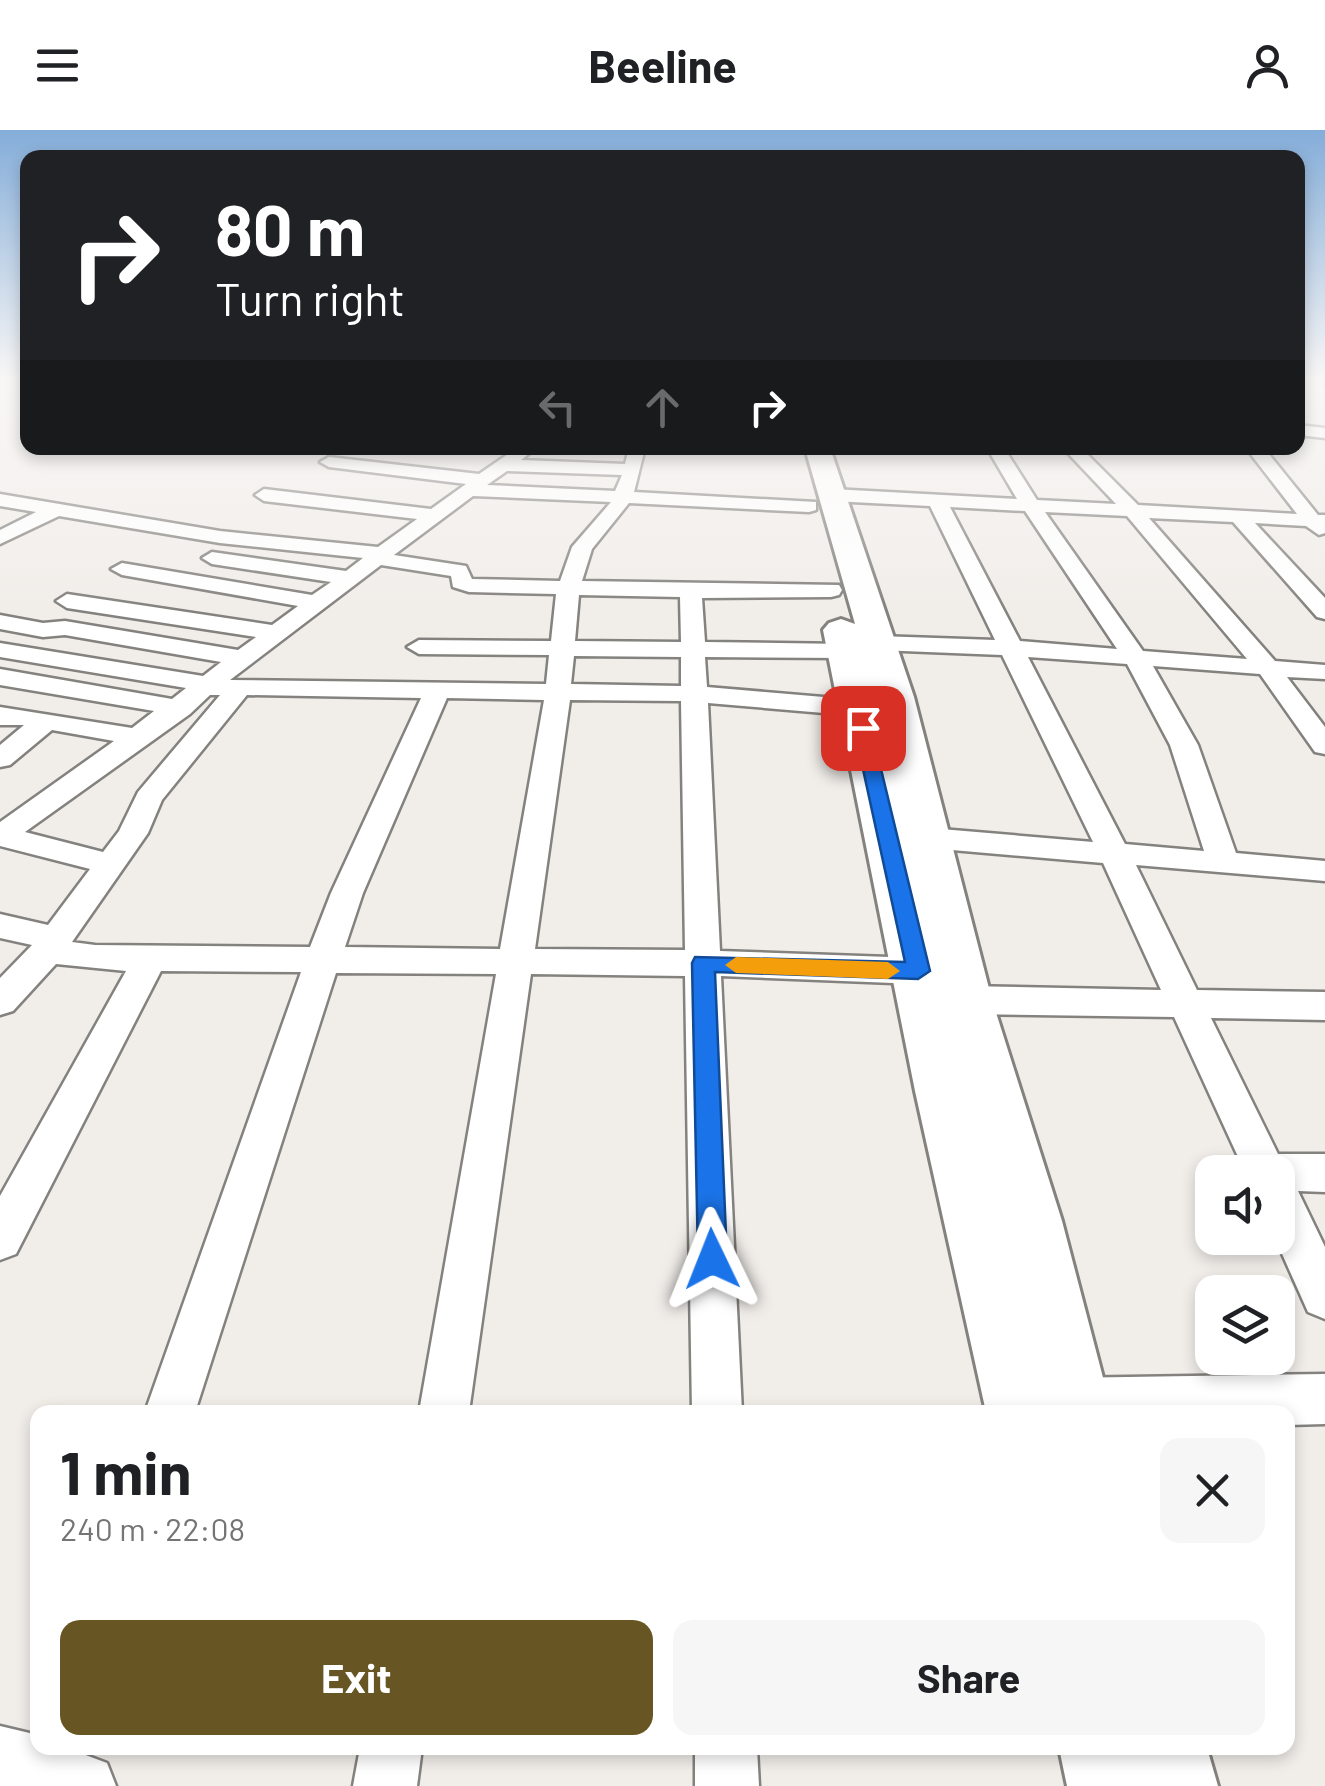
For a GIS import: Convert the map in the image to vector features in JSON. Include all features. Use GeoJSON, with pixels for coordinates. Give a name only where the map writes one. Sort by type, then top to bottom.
{"type":"FeatureCollection","features":[{"type":"Feature","properties":{"kind":"highway"},"geometry":{"type":"LineString","coordinates":[[799,455],[820,500],[862,647],[929,838],[966,1000],[1029,1220],[1048,1405]]}},
{"type":"Feature","properties":{"kind":"highway"},"geometry":{"type":"LineString","coordinates":[[817,455],[830,590],[862,647],[858,708],[918,971],[1047,1405]]}},
{"type":"Feature","properties":{"kind":"highway"},"geometry":{"type":"LineString","coordinates":[[1108,1755],[1115,1786]]}},
{"type":"Feature","properties":{"kind":"highway"},"geometry":{"type":"LineString","coordinates":[[1162,1755],[1170,1786]]}},
{"type":"Feature","properties":{"kind":"street"},"geometry":{"type":"LineString","coordinates":[[1000,455],[1026,505],[1132,658],[1184,746],[1223,861]]}},
{"type":"Feature","properties":{"kind":"street"},"geometry":{"type":"LineString","coordinates":[[1079,455],[1132,510],[1267,667],[1325,746]]}},
{"type":"Feature","properties":{"kind":"street"},"geometry":{"type":"LineString","coordinates":[[1261,455],[1320,526]]}},
{"type":"Feature","properties":{"kind":"street"},"geometry":{"type":"LineString","coordinates":[[300,479],[635,459],[618,508],[582,547],[569,586],[558,692],[445,1405]]}},
{"type":"Feature","properties":{"kind":"street"},"geometry":{"type":"LineString","coordinates":[[329,462],[495,466],[622,497],[937,500],[1238,516],[1320,526]]}},
{"type":"Feature","properties":{"kind":"street"},"geometry":{"type":"LineString","coordinates":[[0,500],[186,532],[370,543],[407,534],[495,466]]}},
{"type":"Feature","properties":{"kind":"street"},"geometry":{"type":"LineString","coordinates":[[264,496],[432,516]]}},
{"type":"Feature","properties":{"kind":"street"},"geometry":{"type":"LineString","coordinates":[[937,500],[1114,852],[1258,1155]]}},
{"type":"Feature","properties":{"kind":"street"},"geometry":{"type":"LineString","coordinates":[[0,538],[57,510]]}},
{"type":"Feature","properties":{"kind":"street"},"geometry":{"type":"LineString","coordinates":[[1238,516],[1325,612]]}},
{"type":"Feature","properties":{"kind":"street"},"geometry":{"type":"LineString","coordinates":[[244,522],[370,543],[458,571],[462,574],[460,582],[470,585],[830,590]]}},
{"type":"Feature","properties":{"kind":"street"},"geometry":{"type":"LineString","coordinates":[[11,624],[67,600],[186,532]]}},
{"type":"Feature","properties":{"kind":"street"},"geometry":{"type":"LineString","coordinates":[[0,836],[226,680],[349,578],[370,543]]}},
{"type":"Feature","properties":{"kind":"street"},"geometry":{"type":"LineString","coordinates":[[159,548],[349,578]]}},
{"type":"Feature","properties":{"kind":"street"},"geometry":{"type":"LineString","coordinates":[[108,577],[317,604]]}},
{"type":"Feature","properties":{"kind":"street"},"geometry":{"type":"LineString","coordinates":[[691,591],[717,1405]]}},
{"type":"Feature","properties":{"kind":"street"},"geometry":{"type":"LineString","coordinates":[[67,600],[278,634]]}},
{"type":"Feature","properties":{"kind":"street"},"geometry":{"type":"LineString","coordinates":[[11,624],[65,628],[226,680]]}},
{"type":"Feature","properties":{"kind":"street"},"geometry":{"type":"LineString","coordinates":[[420,647],[1012,648],[1325,672]]}},
{"type":"Feature","properties":{"kind":"street"},"geometry":{"type":"LineString","coordinates":[[0,650],[226,680],[437,691],[697,694],[858,708]]}},
{"type":"Feature","properties":{"kind":"street"},"geometry":{"type":"LineString","coordinates":[[0,677],[181,708]]}},
{"type":"Feature","properties":{"kind":"street"},"geometry":{"type":"LineString","coordinates":[[0,1001],[52,945],[133,833],[148,798],[226,680]]}},
{"type":"Feature","properties":{"kind":"street"},"geometry":{"type":"LineString","coordinates":[[172,1405],[347,893],[437,691]]}},
{"type":"Feature","properties":{"kind":"street"},"geometry":{"type":"LineString","coordinates":[[0,717],[5,714],[140,737]]}},
{"type":"Feature","properties":{"kind":"street"},"geometry":{"type":"LineString","coordinates":[[0,759],[46,721]]}},
{"type":"Feature","properties":{"kind":"street"},"geometry":{"type":"LineString","coordinates":[[0,836],[111,864]]}},
{"type":"Feature","properties":{"kind":"street"},"geometry":{"type":"LineString","coordinates":[[929,838],[1325,871]]}},
{"type":"Feature","properties":{"kind":"street"},"geometry":{"type":"LineString","coordinates":[[0,926],[82,958],[703,963],[918,971]]}},
{"type":"Feature","properties":{"kind":"street"},"geometry":{"type":"LineString","coordinates":[[0,1239],[150,958]]}},
{"type":"Feature","properties":{"kind":"street"},"geometry":{"type":"LineString","coordinates":[[966,1000],[1325,1006]]}},
{"type":"Feature","properties":{"kind":"street"},"geometry":{"type":"LineString","coordinates":[[1295,1172],[1325,1173]]}},
{"type":"Feature","properties":{"kind":"street"},"geometry":{"type":"LineString","coordinates":[[1295,1232],[1325,1296]]}},
{"type":"Feature","properties":{"kind":"street"},"geometry":{"type":"LineString","coordinates":[[1140,1405],[1325,1399]]}},
{"type":"Feature","properties":{"kind":"street"},"geometry":{"type":"LineString","coordinates":[[384,1786],[390,1755]]}},
{"type":"Feature","properties":{"kind":"street"},"geometry":{"type":"LineString","coordinates":[[726,1755],[726,1786]]}},
{"type":"Feature","properties":{"kind":"street"},"geometry":{"type":"LineString","coordinates":[[0,1758],[66,1774]]}},
{"type":"Feature","properties":{"kind":"slow traffic"},"geometry":{"type":"LineString","coordinates":[[736,965],[888,971]]}},
{"type":"Feature","properties":{"kind":"route"},"geometry":{"type":"LineString","coordinates":[[712,1259],[703,963],[918,971],[863,728]]}}]}
